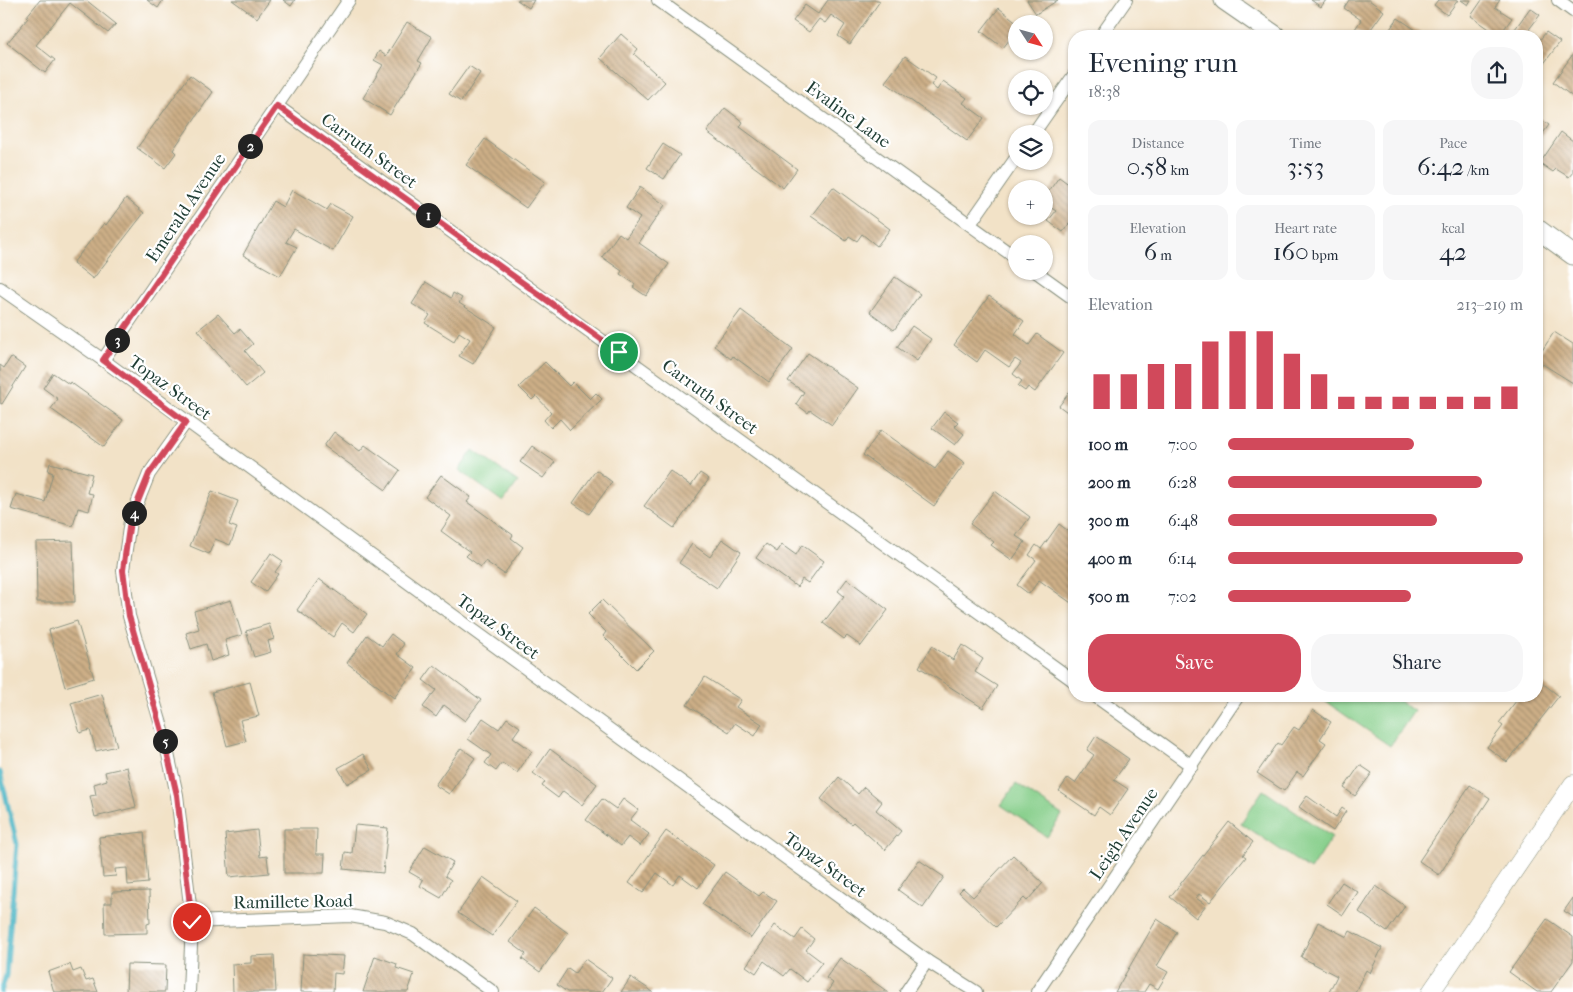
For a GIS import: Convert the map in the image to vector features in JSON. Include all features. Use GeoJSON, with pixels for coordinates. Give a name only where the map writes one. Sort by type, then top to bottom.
{"type":"FeatureCollection","features":[{"type":"Feature","properties":{"kind":"main road"},"geometry":{"type":"LineString","coordinates":[[1224,0],[1267,30]]}},
{"type":"Feature","properties":{"kind":"main road"},"geometry":{"type":"LineString","coordinates":[[1543,233],[1573,255]]}},
{"type":"Feature","properties":{"kind":"main road"},"geometry":{"type":"LineString","coordinates":[[1431,992],[1573,784]]}},
{"type":"Feature","properties":{"kind":"street","name":"Emerald Avenue"},"geometry":{"type":"LineString","coordinates":[[103,360],[349,0]]}},
{"type":"Feature","properties":{"kind":"street","name":"Evaline Lane"},"geometry":{"type":"LineString","coordinates":[[658,0],[1008,252]]}},
{"type":"Feature","properties":{"kind":"street"},"geometry":{"type":"LineString","coordinates":[[1105,30],[1126,0]]}},
{"type":"Feature","properties":{"kind":"street"},"geometry":{"type":"LineString","coordinates":[[1558,0],[1573,11]]}},
{"type":"Feature","properties":{"kind":"street"},"geometry":{"type":"LineString","coordinates":[[1039,125],[1068,84]]}},
{"type":"Feature","properties":{"kind":"street","name":"Carruth Street"},"geometry":{"type":"LineString","coordinates":[[277,106],[1068,677]]}},
{"type":"Feature","properties":{"kind":"street"},"geometry":{"type":"LineString","coordinates":[[970,224],[1008,169]]}},
{"type":"Feature","properties":{"kind":"street"},"geometry":{"type":"LineString","coordinates":[[1048,280],[1068,295]]}},
{"type":"Feature","properties":{"kind":"street","name":"Topaz Street"},"geometry":{"type":"LineString","coordinates":[[0,288],[103,360],[927,961],[976,992]]}},
{"type":"Feature","properties":{"kind":"street"},"geometry":{"type":"LineString","coordinates":[[186,422],[149,474],[130,521],[123,570],[129,616],[162,731],[177,795],[192,922],[189,992]]}},
{"type":"Feature","properties":{"kind":"street"},"geometry":{"type":"LineString","coordinates":[[1103,702],[1192,766]]}},
{"type":"Feature","properties":{"kind":"street","name":"Leigh Avenue"},"geometry":{"type":"LineString","coordinates":[[1037,992],[1234,702]]}},
{"type":"Feature","properties":{"kind":"street","name":"Ramillete Road"},"geometry":{"type":"LineString","coordinates":[[192,922],[350,916],[385,922],[413,934],[493,992]]}},
{"type":"Feature","properties":{"kind":"street"},"geometry":{"type":"LineString","coordinates":[[906,992],[927,961]]}},
{"type":"Feature","properties":{"kind":"green space"},"geometry":{"type":"Polygon","coordinates":[[[473,450],[518,482],[503,502],[459,470],[473,450]]]}},
{"type":"Feature","properties":{"kind":"green space"},"geometry":{"type":"Polygon","coordinates":[[[1326,702],[1401,702],[1414,711],[1390,746],[1326,702]]]}},
{"type":"Feature","properties":{"kind":"green space"},"geometry":{"type":"Polygon","coordinates":[[[1016,784],[1062,815],[1047,837],[1001,805],[1016,784]]]}},
{"type":"Feature","properties":{"kind":"green space"},"geometry":{"type":"Polygon","coordinates":[[[1263,790],[1332,837],[1310,870],[1241,823],[1263,790]]]}},
{"type":"Feature","properties":{"kind":"building"},"geometry":{"type":"Polygon","coordinates":[[[40,0],[86,0],[116,24],[108,33],[70,3],[36,45],[55,60],[45,73],[7,43],[40,0]]]}},
{"type":"Feature","properties":{"kind":"building"},"geometry":{"type":"Polygon","coordinates":[[[147,0],[163,0],[158,8],[147,0]]]}},
{"type":"Feature","properties":{"kind":"building"},"geometry":{"type":"Polygon","coordinates":[[[232,0],[270,0],[257,18],[232,0]]]}},
{"type":"Feature","properties":{"kind":"building"},"geometry":{"type":"Polygon","coordinates":[[[283,0],[295,0],[291,6],[283,0]]]}},
{"type":"Feature","properties":{"kind":"building"},"geometry":{"type":"Polygon","coordinates":[[[517,0],[534,0],[529,8],[517,0]]]}},
{"type":"Feature","properties":{"kind":"building"},"geometry":{"type":"Polygon","coordinates":[[[828,0],[880,1],[850,44],[838,36],[845,25],[831,15],[825,23],[819,19],[809,32],[793,21],[805,5],[818,14],[828,0]]]}},
{"type":"Feature","properties":{"kind":"building"},"geometry":{"type":"Polygon","coordinates":[[[1027,0],[1058,0],[1036,14],[1027,0]]]}},
{"type":"Feature","properties":{"kind":"building"},"geometry":{"type":"Polygon","coordinates":[[[1311,0],[1326,0],[1321,7],[1311,0]]]}},
{"type":"Feature","properties":{"kind":"building"},"geometry":{"type":"Polygon","coordinates":[[[1349,0],[1369,0],[1384,11],[1370,30],[1357,30],[1355,29],[1361,20],[1344,8],[1349,0]]]}},
{"type":"Feature","properties":{"kind":"building"},"geometry":{"type":"Polygon","coordinates":[[[1438,0],[1458,0],[1447,15],[1434,5],[1438,0]]]}},
{"type":"Feature","properties":{"kind":"building"},"geometry":{"type":"Polygon","coordinates":[[[1461,0],[1471,0],[1468,5],[1461,0]]]}},
{"type":"Feature","properties":{"kind":"building"},"geometry":{"type":"Polygon","coordinates":[[[1482,0],[1500,0],[1495,7],[1512,18],[1503,30],[1491,30],[1471,16],[1482,0]]]}},
{"type":"Feature","properties":{"kind":"building"},"geometry":{"type":"Polygon","coordinates":[[[999,8],[1008,15],[1008,41],[1003,48],[981,31],[999,8]]]}},
{"type":"Feature","properties":{"kind":"building"},"geometry":{"type":"Polygon","coordinates":[[[1530,8],[1540,15],[1529,30],[1514,30],[1530,8]]]}},
{"type":"Feature","properties":{"kind":"building"},"geometry":{"type":"Polygon","coordinates":[[[1398,18],[1416,30],[1389,30],[1398,18]]]}},
{"type":"Feature","properties":{"kind":"building"},"geometry":{"type":"Polygon","coordinates":[[[407,22],[432,37],[418,61],[422,63],[390,115],[363,98],[383,65],[374,60],[379,51],[386,56],[407,22]]]}},
{"type":"Feature","properties":{"kind":"building"},"geometry":{"type":"Polygon","coordinates":[[[1546,32],[1560,42],[1543,65],[1543,36],[1546,32]]]}},
{"type":"Feature","properties":{"kind":"building"},"geometry":{"type":"Polygon","coordinates":[[[621,34],[638,49],[634,54],[665,82],[648,100],[600,58],[621,34]]]}},
{"type":"Feature","properties":{"kind":"building"},"geometry":{"type":"Polygon","coordinates":[[[1573,54],[1573,97],[1553,82],[1573,54]]]}},
{"type":"Feature","properties":{"kind":"building"},"geometry":{"type":"Polygon","coordinates":[[[905,56],[936,78],[931,85],[937,90],[943,81],[967,98],[963,103],[984,118],[967,141],[885,82],[905,56]]]}},
{"type":"Feature","properties":{"kind":"building"},"geometry":{"type":"Polygon","coordinates":[[[469,66],[480,73],[461,102],[449,94],[469,66]]]}},
{"type":"Feature","properties":{"kind":"building"},"geometry":{"type":"Polygon","coordinates":[[[190,75],[213,92],[173,150],[176,153],[165,168],[137,148],[190,75]]]}},
{"type":"Feature","properties":{"kind":"building"},"geometry":{"type":"Polygon","coordinates":[[[725,108],[743,122],[740,127],[797,169],[783,188],[707,132],[725,108]]]}},
{"type":"Feature","properties":{"kind":"building"},"geometry":{"type":"Polygon","coordinates":[[[1543,121],[1549,125],[1543,133],[1543,121]]]}},
{"type":"Feature","properties":{"kind":"building"},"geometry":{"type":"Polygon","coordinates":[[[1561,132],[1573,141],[1573,172],[1569,177],[1556,169],[1553,172],[1543,165],[1543,159],[1561,132]]]}},
{"type":"Feature","properties":{"kind":"building"},"geometry":{"type":"Polygon","coordinates":[[[485,139],[545,182],[526,208],[466,165],[485,139]]]}},
{"type":"Feature","properties":{"kind":"building"},"geometry":{"type":"Polygon","coordinates":[[[663,144],[680,155],[664,179],[647,168],[663,144]]]}},
{"type":"Feature","properties":{"kind":"building"},"geometry":{"type":"Polygon","coordinates":[[[1059,177],[1068,184],[1068,225],[1063,232],[1053,225],[1053,215],[1056,211],[1053,209],[1053,185],[1059,177]]]}},
{"type":"Feature","properties":{"kind":"building"},"geometry":{"type":"Polygon","coordinates":[[[640,187],[665,205],[639,243],[669,264],[646,296],[633,287],[635,284],[620,274],[622,271],[602,257],[619,233],[626,238],[640,218],[626,208],[640,187]]]}},
{"type":"Feature","properties":{"kind":"building"},"geometry":{"type":"Polygon","coordinates":[[[833,187],[890,229],[877,246],[862,234],[857,241],[849,236],[846,241],[811,216],[833,187]]]}},
{"type":"Feature","properties":{"kind":"building"},"geometry":{"type":"Polygon","coordinates":[[[292,190],[327,210],[331,204],[353,216],[333,251],[294,229],[286,242],[297,247],[280,276],[243,255],[273,201],[283,207],[292,190]]]}},
{"type":"Feature","properties":{"kind":"building"},"geometry":{"type":"Polygon","coordinates":[[[126,198],[144,213],[93,279],[73,263],[104,223],[106,225],[126,198]]]}},
{"type":"Feature","properties":{"kind":"building"},"geometry":{"type":"Polygon","coordinates":[[[895,277],[920,294],[894,330],[870,312],[895,277]]]}},
{"type":"Feature","properties":{"kind":"building"},"geometry":{"type":"Polygon","coordinates":[[[426,282],[451,298],[453,293],[462,298],[459,303],[496,327],[473,364],[459,356],[470,339],[459,332],[454,341],[425,323],[430,315],[412,304],[426,282]]]}},
{"type":"Feature","properties":{"kind":"building"},"geometry":{"type":"Polygon","coordinates":[[[989,296],[1024,321],[1015,334],[1029,345],[1037,334],[1063,353],[1035,392],[1028,387],[1025,391],[1018,386],[1022,381],[1013,374],[1021,363],[1015,359],[1009,367],[985,350],[977,362],[954,345],[989,296]]]}},
{"type":"Feature","properties":{"kind":"building"},"geometry":{"type":"Polygon","coordinates":[[[741,310],[793,349],[769,382],[733,356],[731,359],[714,346],[741,310]]]}},
{"type":"Feature","properties":{"kind":"building"},"geometry":{"type":"Polygon","coordinates":[[[218,314],[235,333],[240,329],[253,344],[245,351],[263,373],[246,387],[198,330],[218,314]]]}},
{"type":"Feature","properties":{"kind":"building"},"geometry":{"type":"Polygon","coordinates":[[[912,326],[931,339],[917,361],[897,347],[912,326]]]}},
{"type":"Feature","properties":{"kind":"building"},"geometry":{"type":"Polygon","coordinates":[[[1554,332],[1573,344],[1573,383],[1543,364],[1543,349],[1554,332]]]}},
{"type":"Feature","properties":{"kind":"building"},"geometry":{"type":"Polygon","coordinates":[[[808,353],[858,388],[832,425],[810,410],[808,413],[796,404],[804,392],[788,381],[808,353]]]}},
{"type":"Feature","properties":{"kind":"building"},"geometry":{"type":"Polygon","coordinates":[[[11,357],[25,367],[2,404],[0,403],[0,365],[4,368],[11,357]]]}},
{"type":"Feature","properties":{"kind":"building"},"geometry":{"type":"Polygon","coordinates":[[[545,362],[569,386],[573,382],[590,399],[596,393],[602,399],[570,430],[560,419],[551,428],[544,420],[551,412],[536,396],[532,400],[519,387],[545,362]]]}},
{"type":"Feature","properties":{"kind":"building"},"geometry":{"type":"Polygon","coordinates":[[[53,373],[69,384],[70,382],[123,420],[104,447],[51,409],[58,399],[43,388],[53,373]]]}},
{"type":"Feature","properties":{"kind":"building"},"geometry":{"type":"Polygon","coordinates":[[[1068,394],[1068,413],[1059,406],[1068,394]]]}},
{"type":"Feature","properties":{"kind":"building"},"geometry":{"type":"Polygon","coordinates":[[[944,412],[958,422],[954,426],[964,434],[955,445],[932,428],[944,412]]]}},
{"type":"Feature","properties":{"kind":"building"},"geometry":{"type":"Polygon","coordinates":[[[881,430],[935,469],[948,451],[965,463],[934,506],[863,455],[881,430]]]}},
{"type":"Feature","properties":{"kind":"building"},"geometry":{"type":"Polygon","coordinates":[[[334,432],[360,451],[365,445],[400,470],[386,490],[324,446],[334,432]]]}},
{"type":"Feature","properties":{"kind":"building"},"geometry":{"type":"Polygon","coordinates":[[[532,446],[555,462],[543,478],[520,462],[532,446]]]}},
{"type":"Feature","properties":{"kind":"building"},"geometry":{"type":"Polygon","coordinates":[[[50,463],[92,474],[87,493],[93,494],[89,511],[78,508],[73,526],[11,509],[16,494],[45,502],[53,473],[48,471],[50,463]]]}},
{"type":"Feature","properties":{"kind":"building"},"geometry":{"type":"Polygon","coordinates":[[[596,470],[612,482],[589,514],[573,503],[596,470]]]}},
{"type":"Feature","properties":{"kind":"building"},"geometry":{"type":"Polygon","coordinates":[[[670,471],[691,486],[700,473],[709,479],[674,528],[644,506],[670,471]]]}},
{"type":"Feature","properties":{"kind":"building"},"geometry":{"type":"Polygon","coordinates":[[[441,475],[471,497],[467,502],[513,535],[511,538],[523,547],[504,574],[485,561],[481,567],[466,556],[470,552],[441,531],[451,516],[425,497],[441,475]]]}},
{"type":"Feature","properties":{"kind":"building"},"geometry":{"type":"Polygon","coordinates":[[[212,491],[238,501],[229,525],[237,528],[230,545],[215,539],[209,554],[190,546],[212,491]]]}},
{"type":"Feature","properties":{"kind":"building"},"geometry":{"type":"Polygon","coordinates":[[[995,491],[1030,517],[1016,536],[1025,542],[1012,560],[991,545],[994,542],[970,524],[995,491]]]}},
{"type":"Feature","properties":{"kind":"building"},"geometry":{"type":"Polygon","coordinates":[[[1059,524],[1068,531],[1068,601],[1039,580],[1029,594],[1017,585],[1036,560],[1029,555],[1036,545],[1041,549],[1059,524]]]}},
{"type":"Feature","properties":{"kind":"building"},"geometry":{"type":"Polygon","coordinates":[[[722,539],[741,552],[717,588],[679,563],[692,544],[710,557],[722,539]]]}},
{"type":"Feature","properties":{"kind":"building"},"geometry":{"type":"Polygon","coordinates":[[[73,541],[75,602],[37,602],[36,542],[73,541]]]}},
{"type":"Feature","properties":{"kind":"building"},"geometry":{"type":"Polygon","coordinates":[[[766,544],[777,552],[782,545],[796,555],[802,545],[824,561],[808,583],[802,579],[797,587],[756,558],[766,544]]]}},
{"type":"Feature","properties":{"kind":"building"},"geometry":{"type":"Polygon","coordinates":[[[271,553],[283,561],[275,572],[278,574],[265,592],[251,582],[271,553]]]}},
{"type":"Feature","properties":{"kind":"building"},"geometry":{"type":"Polygon","coordinates":[[[319,579],[367,614],[354,632],[342,623],[333,637],[297,610],[319,579]]]}},
{"type":"Feature","properties":{"kind":"building"},"geometry":{"type":"Polygon","coordinates":[[[847,579],[888,610],[861,646],[847,636],[844,639],[823,623],[844,596],[838,591],[847,579]]]}},
{"type":"Feature","properties":{"kind":"building"},"geometry":{"type":"Polygon","coordinates":[[[231,600],[242,635],[225,640],[229,655],[211,661],[206,644],[191,649],[186,633],[199,629],[194,611],[231,600]]]}},
{"type":"Feature","properties":{"kind":"building"},"geometry":{"type":"Polygon","coordinates":[[[602,600],[654,651],[636,669],[603,636],[606,632],[588,614],[602,600]]]}},
{"type":"Feature","properties":{"kind":"building"},"geometry":{"type":"Polygon","coordinates":[[[77,621],[94,678],[65,687],[49,630],[77,621]]]}},
{"type":"Feature","properties":{"kind":"building"},"geometry":{"type":"Polygon","coordinates":[[[269,624],[274,639],[268,641],[271,652],[254,657],[246,631],[269,624]]]}},
{"type":"Feature","properties":{"kind":"building"},"geometry":{"type":"Polygon","coordinates":[[[391,634],[404,644],[397,654],[416,668],[394,698],[347,663],[367,635],[382,646],[391,634]]]}},
{"type":"Feature","properties":{"kind":"building"},"geometry":{"type":"Polygon","coordinates":[[[962,645],[983,659],[975,672],[997,686],[983,708],[919,667],[932,646],[953,660],[962,645]]]}},
{"type":"Feature","properties":{"kind":"building"},"geometry":{"type":"Polygon","coordinates":[[[434,665],[481,700],[465,721],[444,705],[436,717],[423,707],[436,690],[423,680],[434,665]]]}},
{"type":"Feature","properties":{"kind":"building"},"geometry":{"type":"Polygon","coordinates":[[[705,677],[741,700],[736,707],[762,724],[755,736],[735,723],[729,732],[687,705],[705,677]]]}},
{"type":"Feature","properties":{"kind":"building"},"geometry":{"type":"Polygon","coordinates":[[[250,682],[259,716],[240,720],[246,741],[227,746],[212,692],[250,682]]]}},
{"type":"Feature","properties":{"kind":"building"},"geometry":{"type":"Polygon","coordinates":[[[1543,684],[1559,696],[1507,762],[1487,747],[1503,726],[1499,723],[1515,702],[1543,702],[1543,684]]]}},
{"type":"Feature","properties":{"kind":"building"},"geometry":{"type":"Polygon","coordinates":[[[102,694],[117,746],[96,751],[90,730],[80,733],[71,703],[102,694]]]}},
{"type":"Feature","properties":{"kind":"building"},"geometry":{"type":"Polygon","coordinates":[[[1313,710],[1331,722],[1320,739],[1326,743],[1303,776],[1297,772],[1284,791],[1257,773],[1278,743],[1281,745],[1294,727],[1299,730],[1313,710]]]}},
{"type":"Feature","properties":{"kind":"building"},"geometry":{"type":"Polygon","coordinates":[[[483,718],[499,729],[507,718],[520,727],[513,737],[532,751],[517,773],[502,763],[496,771],[485,763],[491,755],[468,739],[483,718]]]}},
{"type":"Feature","properties":{"kind":"building"},"geometry":{"type":"Polygon","coordinates":[[[1096,736],[1129,759],[1114,780],[1128,789],[1110,815],[1099,807],[1094,815],[1059,791],[1068,778],[1075,783],[1094,755],[1087,750],[1096,736]]]}},
{"type":"Feature","properties":{"kind":"building"},"geometry":{"type":"Polygon","coordinates":[[[461,748],[475,758],[449,794],[435,785],[461,748]]]}},
{"type":"Feature","properties":{"kind":"building"},"geometry":{"type":"Polygon","coordinates":[[[550,749],[597,784],[582,805],[563,791],[558,798],[542,786],[545,782],[533,773],[550,749]]]}},
{"type":"Feature","properties":{"kind":"building"},"geometry":{"type":"Polygon","coordinates":[[[363,754],[372,770],[347,784],[338,768],[363,754]]]}},
{"type":"Feature","properties":{"kind":"building"},"geometry":{"type":"Polygon","coordinates":[[[1360,765],[1372,773],[1355,796],[1344,788],[1360,765]]]}},
{"type":"Feature","properties":{"kind":"building"},"geometry":{"type":"Polygon","coordinates":[[[127,767],[136,807],[95,817],[90,796],[96,795],[94,784],[107,780],[105,772],[127,767]]]}},
{"type":"Feature","properties":{"kind":"building"},"geometry":{"type":"Polygon","coordinates":[[[839,777],[858,794],[864,787],[882,802],[876,810],[901,831],[885,850],[853,822],[851,824],[821,799],[839,777]]]}},
{"type":"Feature","properties":{"kind":"building"},"geometry":{"type":"Polygon","coordinates":[[[1470,785],[1490,798],[1439,875],[1419,861],[1470,785]]]}},
{"type":"Feature","properties":{"kind":"building"},"geometry":{"type":"Polygon","coordinates":[[[1307,796],[1336,817],[1342,808],[1346,811],[1333,831],[1299,807],[1307,796]]]}},
{"type":"Feature","properties":{"kind":"building"},"geometry":{"type":"Polygon","coordinates":[[[602,799],[616,809],[623,799],[638,810],[630,820],[649,834],[640,846],[628,837],[621,846],[586,820],[602,799]]]}},
{"type":"Feature","properties":{"kind":"building"},"geometry":{"type":"Polygon","coordinates":[[[1229,822],[1253,842],[1243,855],[1246,857],[1210,902],[1199,894],[1196,898],[1206,905],[1196,918],[1170,897],[1229,822]]]}},
{"type":"Feature","properties":{"kind":"building"},"geometry":{"type":"Polygon","coordinates":[[[355,825],[388,828],[383,873],[343,869],[345,852],[352,853],[355,825]]]}},
{"type":"Feature","properties":{"kind":"building"},"geometry":{"type":"Polygon","coordinates":[[[284,829],[317,829],[316,854],[325,854],[324,873],[284,873],[284,829]]]}},
{"type":"Feature","properties":{"kind":"building"},"geometry":{"type":"Polygon","coordinates":[[[257,830],[260,857],[267,856],[269,873],[229,877],[225,834],[257,830]]]}},
{"type":"Feature","properties":{"kind":"building"},"geometry":{"type":"Polygon","coordinates":[[[666,831],[714,865],[698,888],[680,875],[673,885],[657,873],[643,893],[629,883],[666,831]]]}},
{"type":"Feature","properties":{"kind":"building"},"geometry":{"type":"Polygon","coordinates":[[[144,832],[148,883],[128,885],[127,868],[115,869],[116,876],[103,877],[99,837],[144,832]]]}},
{"type":"Feature","properties":{"kind":"building"},"geometry":{"type":"Polygon","coordinates":[[[425,846],[453,862],[445,876],[451,880],[441,898],[420,886],[423,880],[409,872],[425,846]]]}},
{"type":"Feature","properties":{"kind":"building"},"geometry":{"type":"Polygon","coordinates":[[[1013,855],[1043,883],[1027,901],[1024,898],[996,927],[959,892],[963,888],[973,897],[1013,855]]]}},
{"type":"Feature","properties":{"kind":"building"},"geometry":{"type":"Polygon","coordinates":[[[919,860],[944,877],[923,908],[898,890],[919,860]]]}},
{"type":"Feature","properties":{"kind":"building"},"geometry":{"type":"Polygon","coordinates":[[[725,872],[759,896],[763,892],[777,901],[751,938],[702,904],[725,872]]]}},
{"type":"Feature","properties":{"kind":"building"},"geometry":{"type":"Polygon","coordinates":[[[483,877],[517,901],[492,936],[458,913],[483,877]]]}},
{"type":"Feature","properties":{"kind":"building"},"geometry":{"type":"Polygon","coordinates":[[[1342,882],[1358,892],[1343,915],[1327,904],[1342,882]]]}},
{"type":"Feature","properties":{"kind":"building"},"geometry":{"type":"Polygon","coordinates":[[[1376,886],[1405,906],[1387,932],[1359,912],[1376,886]]]}},
{"type":"Feature","properties":{"kind":"building"},"geometry":{"type":"Polygon","coordinates":[[[149,891],[150,923],[147,924],[147,933],[105,934],[104,903],[112,903],[112,892],[149,891]]]}},
{"type":"Feature","properties":{"kind":"building"},"geometry":{"type":"Polygon","coordinates":[[[1573,898],[1573,917],[1564,911],[1573,898]]]}},
{"type":"Feature","properties":{"kind":"building"},"geometry":{"type":"Polygon","coordinates":[[[534,908],[568,933],[540,972],[522,959],[526,954],[510,942],[534,908]]]}},
{"type":"Feature","properties":{"kind":"building"},"geometry":{"type":"Polygon","coordinates":[[[1157,919],[1177,932],[1157,966],[1168,972],[1158,989],[1149,984],[1144,992],[1115,992],[1157,919]]]}},
{"type":"Feature","properties":{"kind":"building"},"geometry":{"type":"Polygon","coordinates":[[[1547,919],[1573,937],[1573,961],[1551,992],[1537,992],[1509,972],[1547,919]]]}},
{"type":"Feature","properties":{"kind":"building"},"geometry":{"type":"Polygon","coordinates":[[[1318,922],[1347,937],[1350,931],[1382,948],[1370,973],[1366,970],[1355,992],[1329,992],[1337,976],[1301,957],[1318,922]]]}},
{"type":"Feature","properties":{"kind":"building"},"geometry":{"type":"Polygon","coordinates":[[[775,925],[795,939],[802,929],[814,939],[806,950],[822,962],[807,982],[790,969],[784,976],[764,961],[756,973],[746,966],[775,925]]]}},
{"type":"Feature","properties":{"kind":"building"},"geometry":{"type":"Polygon","coordinates":[[[303,954],[344,956],[342,974],[334,973],[333,992],[301,992],[303,954]]]}},
{"type":"Feature","properties":{"kind":"building"},"geometry":{"type":"Polygon","coordinates":[[[274,955],[276,992],[233,992],[232,964],[251,963],[251,956],[274,955]]]}},
{"type":"Feature","properties":{"kind":"building"},"geometry":{"type":"Polygon","coordinates":[[[375,956],[397,964],[396,968],[414,974],[408,992],[363,992],[375,956]]]}},
{"type":"Feature","properties":{"kind":"building"},"geometry":{"type":"Polygon","coordinates":[[[840,958],[888,992],[827,992],[833,983],[826,978],[840,958]]]}},
{"type":"Feature","properties":{"kind":"building"},"geometry":{"type":"Polygon","coordinates":[[[585,959],[612,978],[602,992],[567,992],[557,985],[568,968],[575,973],[585,959]]]}},
{"type":"Feature","properties":{"kind":"building"},"geometry":{"type":"Polygon","coordinates":[[[70,964],[73,972],[81,969],[86,981],[93,979],[98,992],[54,992],[48,972],[70,964]]]}},
{"type":"Feature","properties":{"kind":"building"},"geometry":{"type":"Polygon","coordinates":[[[127,964],[166,965],[165,992],[126,992],[127,964]]]}},
{"type":"Feature","properties":{"kind":"building"},"geometry":{"type":"Polygon","coordinates":[[[631,977],[653,992],[621,992],[631,977]]]}},
{"type":"Feature","properties":{"kind":"waterway"},"geometry":{"type":"LineString","coordinates":[[0,772],[17,844],[6,975],[1,992]]}},
{"type":"Feature","properties":{"kind":"route"},"geometry":{"type":"LineString","coordinates":[[192,922],[177,795],[162,731],[129,616],[123,570],[130,521],[149,474],[186,422],[103,360],[277,106],[619,352]]}}]}
